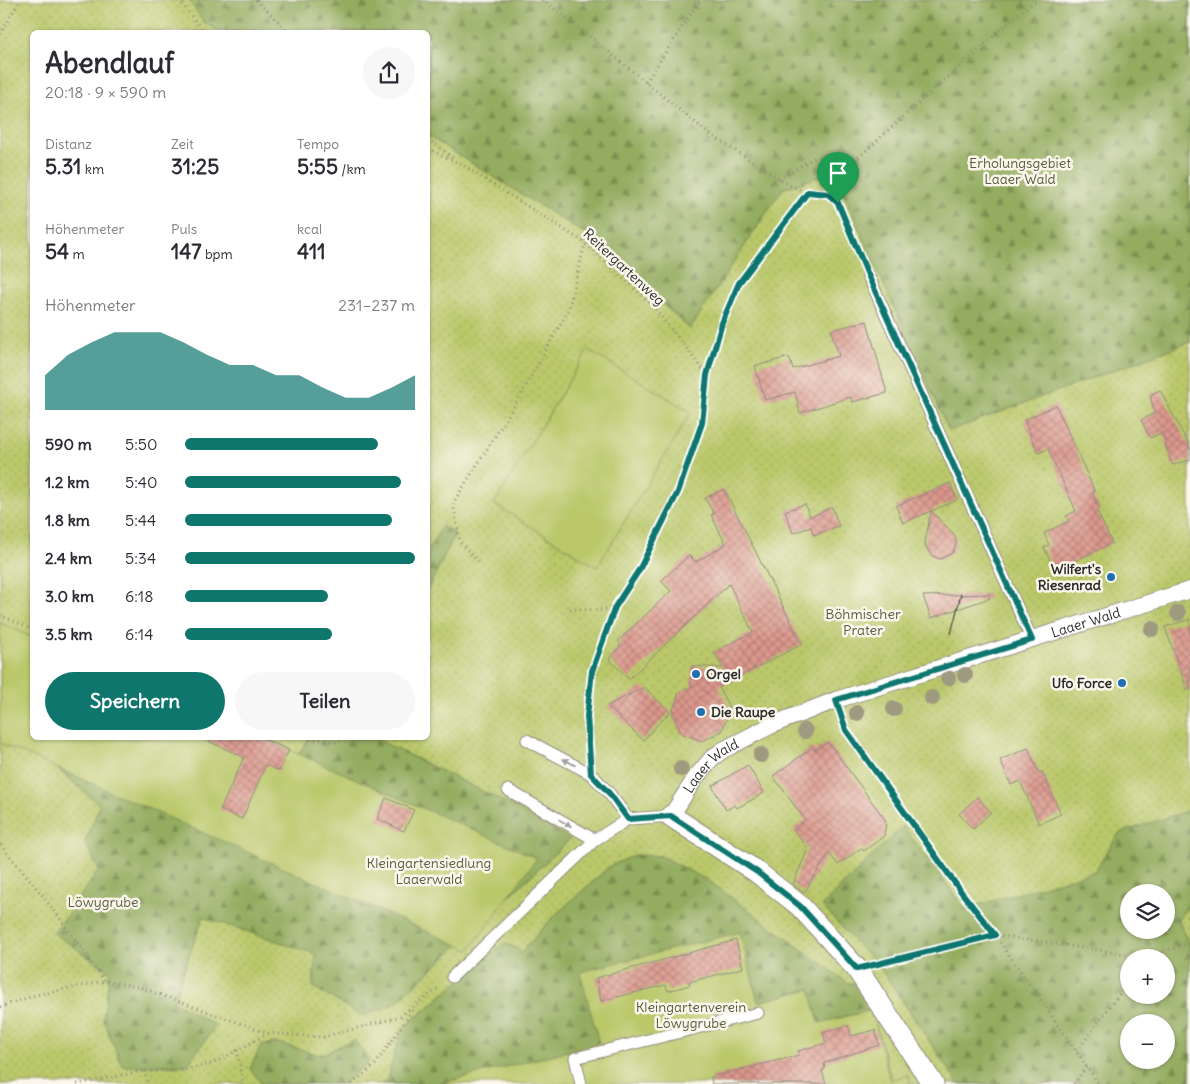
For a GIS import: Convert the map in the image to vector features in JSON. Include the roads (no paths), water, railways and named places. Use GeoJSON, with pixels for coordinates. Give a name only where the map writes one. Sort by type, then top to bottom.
{"type":"FeatureCollection","features":[{"type":"Feature","properties":{"kind":"street","name":"Laaer Wald"},"geometry":{"type":"LineString","coordinates":[[671,816],[696,777],[712,758],[723,750],[774,724],[836,700],[1190,590]]}},
{"type":"Feature","properties":{"kind":"street"},"geometry":{"type":"LineString","coordinates":[[671,816],[757,872],[800,906],[857,969],[933,1084]]}},
{"type":"Feature","properties":{"kind":"lane"},"geometry":{"type":"LineString","coordinates":[[868,275],[1032,640]]}},
{"type":"Feature","properties":{"kind":"lane"},"geometry":{"type":"LineString","coordinates":[[527,740],[591,774],[609,793],[628,819]]}},
{"type":"Feature","properties":{"kind":"lane"},"geometry":{"type":"LineString","coordinates":[[508,790],[595,840]]}},
{"type":"Feature","properties":{"kind":"lane"},"geometry":{"type":"LineString","coordinates":[[452,977],[595,840],[628,819],[671,816]]}},
{"type":"Feature","properties":{"kind":"lane"},"geometry":{"type":"LineString","coordinates":[[581,1084],[575,1058],[758,1013]]}},
{"type":"Feature","properties":{"kind":"tram line"},"geometry":{"type":"LineString","coordinates":[[951,634],[961,594]]}},
{"type":"Feature","properties":{"kind":"place","name":"Wilfert's Riesenrad"},"geometry":{"type":"Point","coordinates":[1111,577]}},
{"type":"Feature","properties":{"kind":"place","name":"Orgel"},"geometry":{"type":"Point","coordinates":[696,674]}},
{"type":"Feature","properties":{"kind":"place","name":"Ufo Force"},"geometry":{"type":"Point","coordinates":[1122,683]}},
{"type":"Feature","properties":{"kind":"place","name":"Die Raupe"},"geometry":{"type":"Point","coordinates":[701,712]}},
{"type":"Feature","properties":{"kind":"park label","name":"Erholungsgebiet Laaer Wald"},"geometry":{"type":"Point","coordinates":[1020,172]}},
{"type":"Feature","properties":{"kind":"park label","name":"Böhmischer Prater"},"geometry":{"type":"Point","coordinates":[863,622]}},
{"type":"Feature","properties":{"kind":"park label","name":"Kleingartensiedlung Laaerwald"},"geometry":{"type":"Point","coordinates":[429,872]}},
{"type":"Feature","properties":{"kind":"park label","name":"Löwygrube"},"geometry":{"type":"Point","coordinates":[103,902]}},
{"type":"Feature","properties":{"kind":"park label","name":"Kleingartenverein Löwygrube"},"geometry":{"type":"Point","coordinates":[691,1016]}}]}
